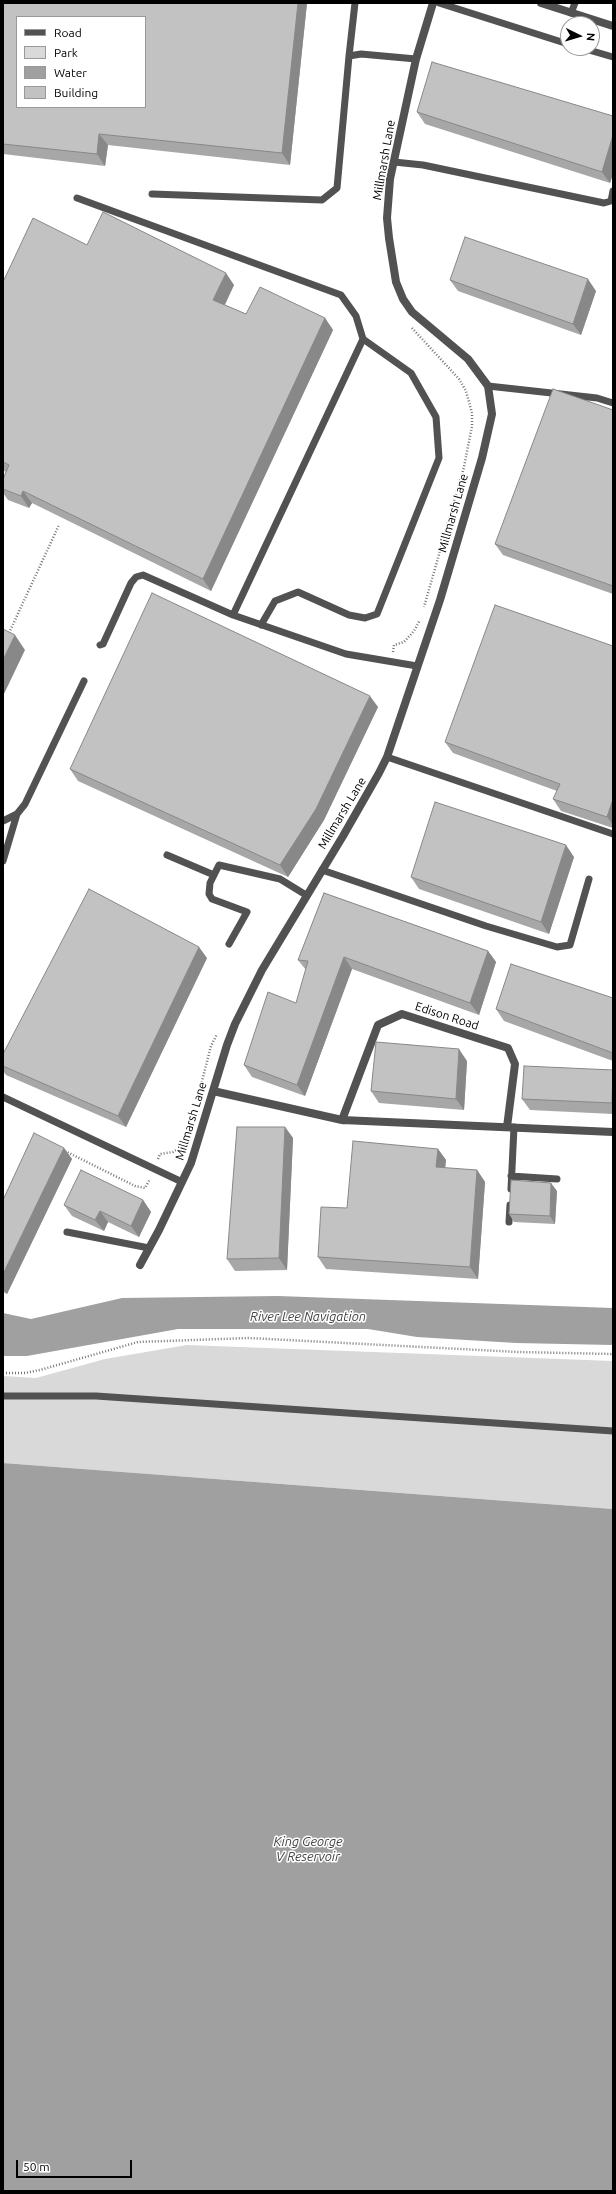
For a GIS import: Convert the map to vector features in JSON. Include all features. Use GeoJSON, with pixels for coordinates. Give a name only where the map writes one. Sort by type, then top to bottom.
{"type":"FeatureCollection","features":[{"type":"Feature","properties":{"kind":"street","name":"Millmarsh Lane"},"geometry":{"type":"LineString","coordinates":[[140,1265],[182,1182],[200,1137],[235,1024],[262,970],[387,757],[440,600],[482,458],[492,414],[488,386],[468,359],[412,312],[403,299],[396,282],[388,218],[390,179],[416,59],[433,3]]}},
{"type":"Feature","properties":{"kind":"street"},"geometry":{"type":"LineString","coordinates":[[541,3],[613,26]]}},
{"type":"Feature","properties":{"kind":"street","name":"Edison Road"},"geometry":{"type":"LineString","coordinates":[[342,1120],[378,1025],[402,1014],[508,1048],[515,1064],[511,1127]]}},
{"type":"Feature","properties":{"kind":"street"},"geometry":{"type":"LineString","coordinates":[[213,1091],[342,1120],[613,1132]]}},
{"type":"Feature","properties":{"kind":"lane"},"geometry":{"type":"LineString","coordinates":[[152,194],[322,200],[337,188],[355,3]]}},
{"type":"Feature","properties":{"kind":"lane"},"geometry":{"type":"LineString","coordinates":[[439,3],[560,41]]}},
{"type":"Feature","properties":{"kind":"lane"},"geometry":{"type":"LineString","coordinates":[[571,13],[575,3]]}},
{"type":"Feature","properties":{"kind":"lane"},"geometry":{"type":"LineString","coordinates":[[600,53],[613,57]]}},
{"type":"Feature","properties":{"kind":"lane"},"geometry":{"type":"LineString","coordinates":[[350,56],[361,54],[416,59]]}},
{"type":"Feature","properties":{"kind":"lane"},"geometry":{"type":"LineString","coordinates":[[394,162],[423,166],[604,203],[610,201],[613,192]]}},
{"type":"Feature","properties":{"kind":"lane"},"geometry":{"type":"LineString","coordinates":[[77,198],[341,295],[356,316],[363,339],[411,373],[436,417],[439,458],[377,614],[365,618],[349,615],[298,592],[275,601],[261,625]]}},
{"type":"Feature","properties":{"kind":"lane"},"geometry":{"type":"LineString","coordinates":[[233,615],[363,339]]}},
{"type":"Feature","properties":{"kind":"lane"},"geometry":{"type":"LineString","coordinates":[[488,386],[612,400]]}},
{"type":"Feature","properties":{"kind":"lane"},"geometry":{"type":"LineString","coordinates":[[100,645],[103,644],[131,583],[136,577],[143,575],[233,615],[346,654],[417,666]]}},
{"type":"Feature","properties":{"kind":"lane"},"geometry":{"type":"LineString","coordinates":[[3,861],[17,814],[25,804],[84,682]]}},
{"type":"Feature","properties":{"kind":"lane"},"geometry":{"type":"LineString","coordinates":[[387,757],[613,834]]}},
{"type":"Feature","properties":{"kind":"lane"},"geometry":{"type":"LineString","coordinates":[[3,821],[17,814]]}},
{"type":"Feature","properties":{"kind":"lane"},"geometry":{"type":"LineString","coordinates":[[167,855],[214,875]]}},
{"type":"Feature","properties":{"kind":"lane"},"geometry":{"type":"LineString","coordinates":[[229,944],[247,912],[212,900],[209,894],[210,883],[219,865],[280,879],[306,895]]}},
{"type":"Feature","properties":{"kind":"lane"},"geometry":{"type":"LineString","coordinates":[[322,870],[486,926],[557,947],[570,945],[588,879]]}},
{"type":"Feature","properties":{"kind":"lane"},"geometry":{"type":"LineString","coordinates":[[3,1097],[182,1182]]}},
{"type":"Feature","properties":{"kind":"lane"},"geometry":{"type":"LineString","coordinates":[[509,1222],[511,1127]]}},
{"type":"Feature","properties":{"kind":"lane"},"geometry":{"type":"LineString","coordinates":[[511,1176],[557,1179]]}},
{"type":"Feature","properties":{"kind":"lane"},"geometry":{"type":"LineString","coordinates":[[67,1232],[149,1248]]}},
{"type":"Feature","properties":{"kind":"lane"},"geometry":{"type":"LineString","coordinates":[[3,1396],[96,1396],[613,1431]]}},
{"type":"Feature","properties":{"kind":"path"},"geometry":{"type":"LineString","coordinates":[[9,633],[59,525]]}},
{"type":"Feature","properties":{"kind":"path","name":"Millmarsh Lane"},"geometry":{"type":"LineString","coordinates":[[200,1089],[211,1046],[224,1021],[235,1024]]}},
{"type":"Feature","properties":{"kind":"path","name":"Millmarsh Lane"},"geometry":{"type":"LineString","coordinates":[[160,1154],[173,1152],[180,1148],[185,1139]]}},
{"type":"Feature","properties":{"kind":"path"},"geometry":{"type":"LineString","coordinates":[[60,1149],[135,1186],[145,1188],[148,1182]]}},
{"type":"Feature","properties":{"kind":"path"},"geometry":{"type":"LineString","coordinates":[[3,1373],[25,1373],[40,1370],[138,1342],[249,1338],[518,1352],[613,1354]]}},
{"type":"Feature","properties":{"kind":"green space"},"geometry":{"type":"Polygon","coordinates":[[[187,1345],[613,1361],[613,1509],[3,1463],[3,1376],[36,1378],[105,1359],[187,1345]]]}},
{"type":"Feature","properties":{"kind":"water","name":"River Lee Navigation"},"geometry":{"type":"Polygon","coordinates":[[[278,1296],[613,1308],[613,1345],[516,1343],[417,1337],[368,1329],[178,1329],[27,1356],[3,1356],[3,1313],[31,1319],[122,1298],[278,1296]]]}},
{"type":"Feature","properties":{"kind":"water","name":"King George V Reservoir"},"geometry":{"type":"Polygon","coordinates":[[[3,1463],[613,1509],[613,2191],[3,2191],[3,1463]]]}},
{"type":"Feature","properties":{"kind":"building"},"geometry":{"type":"Polygon","coordinates":[[[3,3],[298,3],[282,153],[99,134],[97,154],[3,144],[3,3]]]}},
{"type":"Feature","properties":{"kind":"building"},"geometry":{"type":"Polygon","coordinates":[[[432,62],[613,116],[613,135],[602,172],[417,112],[432,62]]]}},
{"type":"Feature","properties":{"kind":"building"},"geometry":{"type":"Polygon","coordinates":[[[103,212],[226,273],[213,300],[246,314],[260,287],[325,318],[203,579],[23,491],[21,496],[3,489],[3,479],[9,465],[3,462],[3,282],[33,218],[87,245],[103,212]]]}},
{"type":"Feature","properties":{"kind":"building"},"geometry":{"type":"Polygon","coordinates":[[[465,237],[588,279],[573,324],[450,280],[465,237]]]}},
{"type":"Feature","properties":{"kind":"building"},"geometry":{"type":"Polygon","coordinates":[[[553,389],[613,410],[613,586],[495,544],[553,389]]]}},
{"type":"Feature","properties":{"kind":"building"},"geometry":{"type":"Polygon","coordinates":[[[152,593],[370,696],[316,809],[280,865],[70,769],[152,593]]]}},
{"type":"Feature","properties":{"kind":"building"},"geometry":{"type":"Polygon","coordinates":[[[495,605],[613,646],[613,799],[607,817],[553,799],[560,784],[445,742],[495,605]]]}},
{"type":"Feature","properties":{"kind":"building"},"geometry":{"type":"Polygon","coordinates":[[[3,629],[15,635],[3,660],[3,629]]]}},
{"type":"Feature","properties":{"kind":"building"},"geometry":{"type":"Polygon","coordinates":[[[435,802],[566,845],[541,922],[411,877],[435,802]]]}},
{"type":"Feature","properties":{"kind":"building"},"geometry":{"type":"Polygon","coordinates":[[[89,889],[199,947],[118,1116],[3,1066],[3,1054],[89,889]]]}},
{"type":"Feature","properties":{"kind":"building"},"geometry":{"type":"Polygon","coordinates":[[[324,893],[488,951],[470,1003],[344,957],[297,1085],[244,1065],[268,992],[296,1003],[308,961],[298,960],[324,893]]]}},
{"type":"Feature","properties":{"kind":"building"},"geometry":{"type":"Polygon","coordinates":[[[511,964],[613,998],[613,1053],[496,1009],[511,964]]]}},
{"type":"Feature","properties":{"kind":"building"},"geometry":{"type":"Polygon","coordinates":[[[376,1042],[459,1049],[456,1099],[371,1091],[376,1042]]]}},
{"type":"Feature","properties":{"kind":"building"},"geometry":{"type":"Polygon","coordinates":[[[524,1066],[613,1070],[612,1103],[522,1099],[524,1066]]]}},
{"type":"Feature","properties":{"kind":"building"},"geometry":{"type":"Polygon","coordinates":[[[237,1127],[285,1127],[279,1258],[227,1259],[237,1127]]]}},
{"type":"Feature","properties":{"kind":"building"},"geometry":{"type":"Polygon","coordinates":[[[34,1133],[64,1148],[3,1274],[3,1200],[34,1133]]]}},
{"type":"Feature","properties":{"kind":"building"},"geometry":{"type":"Polygon","coordinates":[[[353,1141],[438,1149],[436,1167],[477,1170],[470,1267],[318,1257],[321,1207],[347,1208],[353,1141]]]}},
{"type":"Feature","properties":{"kind":"building"},"geometry":{"type":"Polygon","coordinates":[[[81,1170],[143,1200],[131,1226],[100,1211],[95,1220],[64,1205],[81,1170]]]}},
{"type":"Feature","properties":{"kind":"building"},"geometry":{"type":"Polygon","coordinates":[[[511,1180],[551,1183],[550,1216],[509,1214],[511,1180]]]}}]}
